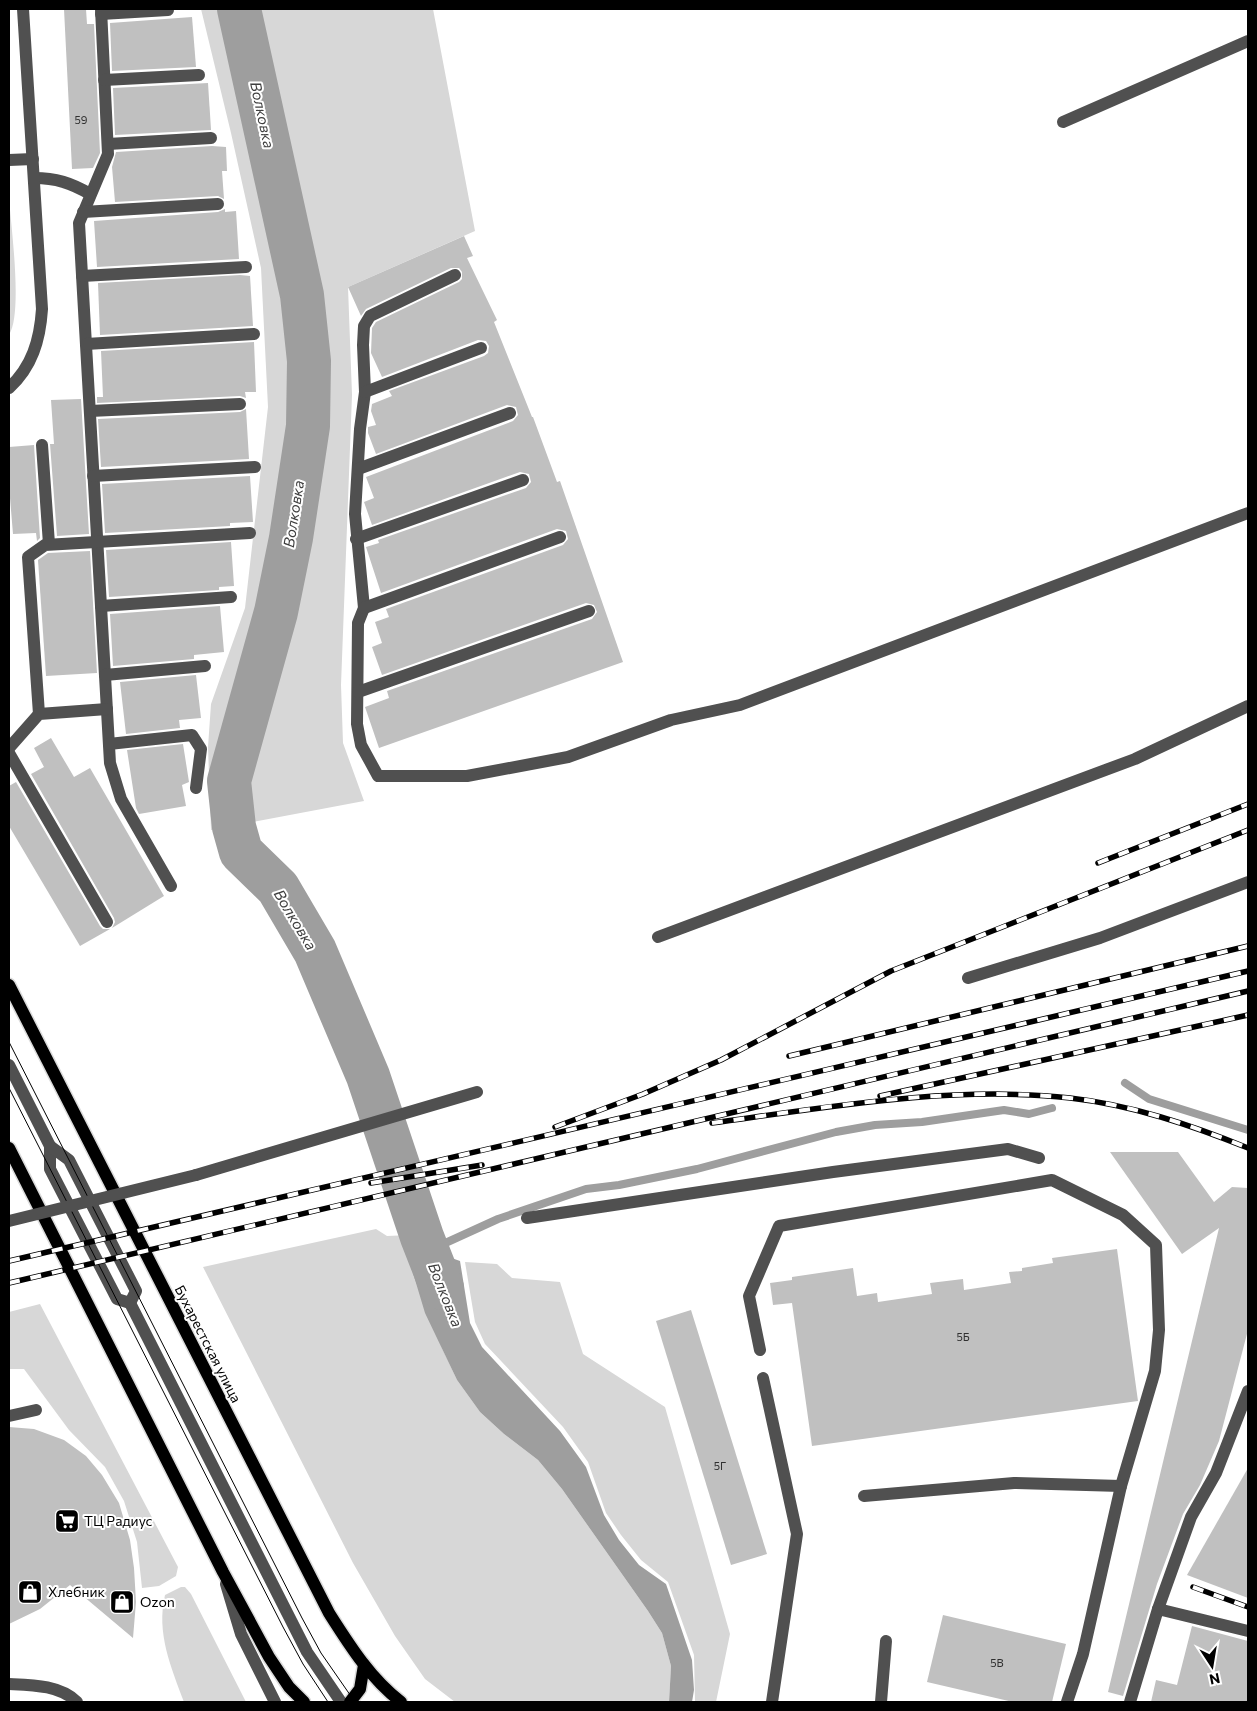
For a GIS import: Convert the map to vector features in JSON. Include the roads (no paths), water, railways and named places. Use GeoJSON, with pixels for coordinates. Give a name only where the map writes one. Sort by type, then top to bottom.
{"type":"FeatureCollection","features":[{"type":"Feature","properties":{"kind":"main road","name":"Бухарестская улица"},"geometry":{"type":"LineString","coordinates":[[9,986],[329,1613],[364,1665],[387,1691],[401,1702]]}},
{"type":"Feature","properties":{"kind":"main road"},"geometry":{"type":"LineString","coordinates":[[9,1148],[222,1572],[269,1657],[289,1687],[304,1702]]}},
{"type":"Feature","properties":{"kind":"main road"},"geometry":{"type":"LineString","coordinates":[[345,1702],[360,1689],[364,1665]]}},
{"type":"Feature","properties":{"kind":"street"},"geometry":{"type":"LineString","coordinates":[[9,388],[29,363],[35,352],[41,325],[42,290],[23,9]]}},
{"type":"Feature","properties":{"kind":"street"},"geometry":{"type":"LineString","coordinates":[[168,10],[101,11],[108,154],[78,223],[110,763],[121,799],[171,886]]}},
{"type":"Feature","properties":{"kind":"street"},"geometry":{"type":"LineString","coordinates":[[1063,122],[1248,41]]}},
{"type":"Feature","properties":{"kind":"street"},"geometry":{"type":"LineString","coordinates":[[104,80],[199,75]]}},
{"type":"Feature","properties":{"kind":"street"},"geometry":{"type":"LineString","coordinates":[[108,144],[211,138]]}},
{"type":"Feature","properties":{"kind":"street"},"geometry":{"type":"LineString","coordinates":[[9,160],[33,158]]}},
{"type":"Feature","properties":{"kind":"street"},"geometry":{"type":"LineString","coordinates":[[34,178],[52,178],[70,182],[90,194]]}},
{"type":"Feature","properties":{"kind":"street"},"geometry":{"type":"LineString","coordinates":[[83,212],[218,204]]}},
{"type":"Feature","properties":{"kind":"street"},"geometry":{"type":"LineString","coordinates":[[82,276],[246,267]]}},
{"type":"Feature","properties":{"kind":"street"},"geometry":{"type":"LineString","coordinates":[[455,275],[370,316],[364,326],[365,392],[360,428],[356,539],[364,608],[358,623],[357,724],[361,745],[378,776],[467,776],[568,757],[671,720],[740,705],[1248,513]]}},
{"type":"Feature","properties":{"kind":"street"},"geometry":{"type":"LineString","coordinates":[[86,344],[254,334]]}},
{"type":"Feature","properties":{"kind":"street"},"geometry":{"type":"LineString","coordinates":[[365,392],[481,348]]}},
{"type":"Feature","properties":{"kind":"street"},"geometry":{"type":"LineString","coordinates":[[90,411],[240,404]]}},
{"type":"Feature","properties":{"kind":"street"},"geometry":{"type":"LineString","coordinates":[[358,469],[510,413]]}},
{"type":"Feature","properties":{"kind":"street"},"geometry":{"type":"LineString","coordinates":[[42,445],[49,544]]}},
{"type":"Feature","properties":{"kind":"street"},"geometry":{"type":"LineString","coordinates":[[94,476],[255,467]]}},
{"type":"Feature","properties":{"kind":"street"},"geometry":{"type":"LineString","coordinates":[[356,539],[523,480]]}},
{"type":"Feature","properties":{"kind":"street"},"geometry":{"type":"LineString","coordinates":[[39,714],[28,557],[45,544],[250,533]]}},
{"type":"Feature","properties":{"kind":"street"},"geometry":{"type":"LineString","coordinates":[[364,608],[560,537]]}},
{"type":"Feature","properties":{"kind":"street"},"geometry":{"type":"LineString","coordinates":[[101,606],[231,597]]}},
{"type":"Feature","properties":{"kind":"street"},"geometry":{"type":"LineString","coordinates":[[358,692],[589,611]]}},
{"type":"Feature","properties":{"kind":"street"},"geometry":{"type":"LineString","coordinates":[[105,675],[205,666]]}},
{"type":"Feature","properties":{"kind":"street"},"geometry":{"type":"LineString","coordinates":[[658,937],[1134,759],[1248,706]]}},
{"type":"Feature","properties":{"kind":"street"},"geometry":{"type":"LineString","coordinates":[[9,748],[39,714],[107,709]]}},
{"type":"Feature","properties":{"kind":"street"},"geometry":{"type":"LineString","coordinates":[[110,744],[192,735],[201,749],[196,788]]}},
{"type":"Feature","properties":{"kind":"street"},"geometry":{"type":"LineString","coordinates":[[9,752],[107,922]]}},
{"type":"Feature","properties":{"kind":"street"},"geometry":{"type":"LineString","coordinates":[[968,978],[1100,938],[1248,882]]}},
{"type":"Feature","properties":{"kind":"street"},"geometry":{"type":"LineString","coordinates":[[9,1066],[50,1146],[69,1160],[127,1273],[136,1291],[130,1303]]}},
{"type":"Feature","properties":{"kind":"street"},"geometry":{"type":"LineString","coordinates":[[9,1221],[196,1175],[477,1092]]}},
{"type":"Feature","properties":{"kind":"street"},"geometry":{"type":"LineString","coordinates":[[50,1146],[50,1169],[117,1299],[130,1303],[307,1652],[345,1702]]}},
{"type":"Feature","properties":{"kind":"street"},"geometry":{"type":"LineString","coordinates":[[527,1218],[833,1172],[1008,1149],[1039,1158]]}},
{"type":"Feature","properties":{"kind":"street"},"geometry":{"type":"LineString","coordinates":[[760,1350],[749,1296],[778,1226],[1052,1180],[1123,1215],[1156,1245],[1158,1330],[1155,1371],[1120,1486],[1083,1654],[1067,1702]]}},
{"type":"Feature","properties":{"kind":"street"},"geometry":{"type":"LineString","coordinates":[[763,1378],[798,1534],[772,1702]]}},
{"type":"Feature","properties":{"kind":"street"},"geometry":{"type":"LineString","coordinates":[[1130,1702],[1158,1609],[1191,1517],[1216,1473],[1248,1391]]}},
{"type":"Feature","properties":{"kind":"street"},"geometry":{"type":"LineString","coordinates":[[9,1416],[36,1410]]}},
{"type":"Feature","properties":{"kind":"street"},"geometry":{"type":"LineString","coordinates":[[864,1496],[1014,1483],[1120,1486]]}},
{"type":"Feature","properties":{"kind":"street"},"geometry":{"type":"LineString","coordinates":[[222,1572],[241,1634],[275,1702]]}},
{"type":"Feature","properties":{"kind":"street"},"geometry":{"type":"LineString","coordinates":[[1158,1609],[1248,1631]]}},
{"type":"Feature","properties":{"kind":"street"},"geometry":{"type":"LineString","coordinates":[[881,1702],[886,1641]]}},
{"type":"Feature","properties":{"kind":"street"},"geometry":{"type":"LineString","coordinates":[[9,1684],[51,1688],[67,1695],[76,1702]]}},
{"type":"Feature","properties":{"kind":"water"},"geometry":{"type":"Polygon","coordinates":[[[429,1231],[443,1255],[460,1261],[470,1323],[482,1347],[560,1431],[586,1467],[604,1515],[619,1540],[639,1565],[666,1584],[692,1660],[694,1690],[692,1702],[669,1702],[671,1666],[662,1633],[562,1489],[538,1460],[504,1434],[480,1412],[457,1380],[425,1313],[413,1273],[410,1235],[429,1231]]]}},
{"type":"Feature","properties":{"kind":"waterway","name":"Волковка"},"geometry":{"type":"LineString","coordinates":[[239,9],[302,295],[309,361],[308,426],[291,538],[276,612],[229,781],[234,827],[241,852],[278,888],[315,951],[368,1076],[422,1237],[442,1288]]}},
{"type":"Feature","properties":{"kind":"waterway"},"geometry":{"type":"LineString","coordinates":[[1125,1083],[1149,1099],[1248,1130]]}},
{"type":"Feature","properties":{"kind":"waterway"},"geometry":{"type":"LineString","coordinates":[[430,1250],[498,1219],[586,1189],[619,1185],[697,1169],[836,1132],[875,1125],[922,1122],[1004,1110],[1029,1114],[1052,1108]]}},
{"type":"Feature","properties":{"kind":"tram line"},"geometry":{"type":"LineString","coordinates":[[9,1042],[302,1618],[321,1653],[355,1702]]}},
{"type":"Feature","properties":{"kind":"tram line"},"geometry":{"type":"LineString","coordinates":[[9,1088],[283,1627],[303,1664],[328,1702]]}},
{"type":"Feature","properties":{"kind":"railway"},"geometry":{"type":"LineString","coordinates":[[1098,863],[1248,804]]}},
{"type":"Feature","properties":{"kind":"railway"},"geometry":{"type":"LineString","coordinates":[[555,1127],[643,1094],[721,1060],[891,971],[1248,830]]}},
{"type":"Feature","properties":{"kind":"railway"},"geometry":{"type":"LineString","coordinates":[[789,1056],[1248,946]]}},
{"type":"Feature","properties":{"kind":"railway"},"geometry":{"type":"LineString","coordinates":[[9,1261],[1248,971]]}},
{"type":"Feature","properties":{"kind":"railway"},"geometry":{"type":"LineString","coordinates":[[9,1283],[1248,991]]}},
{"type":"Feature","properties":{"kind":"railway"},"geometry":{"type":"LineString","coordinates":[[880,1096],[1248,1015]]}},
{"type":"Feature","properties":{"kind":"railway"},"geometry":{"type":"LineString","coordinates":[[712,1123],[891,1100],[981,1094],[1026,1095],[1093,1101],[1139,1111],[1205,1131],[1248,1148]]}},
{"type":"Feature","properties":{"kind":"railway"},"geometry":{"type":"LineString","coordinates":[[371,1183],[482,1165]]}},
{"type":"Feature","properties":{"kind":"railway"},"geometry":{"type":"LineString","coordinates":[[1193,1587],[1248,1607]]}},
{"type":"Feature","properties":{"kind":"place","name":"ТЦ Радиус"},"geometry":{"type":"Point","coordinates":[67,1521]}},
{"type":"Feature","properties":{"kind":"place","name":"Хлебник"},"geometry":{"type":"Point","coordinates":[30,1592]}},
{"type":"Feature","properties":{"kind":"place","name":"Ozon"},"geometry":{"type":"Point","coordinates":[122,1602]}}]}
